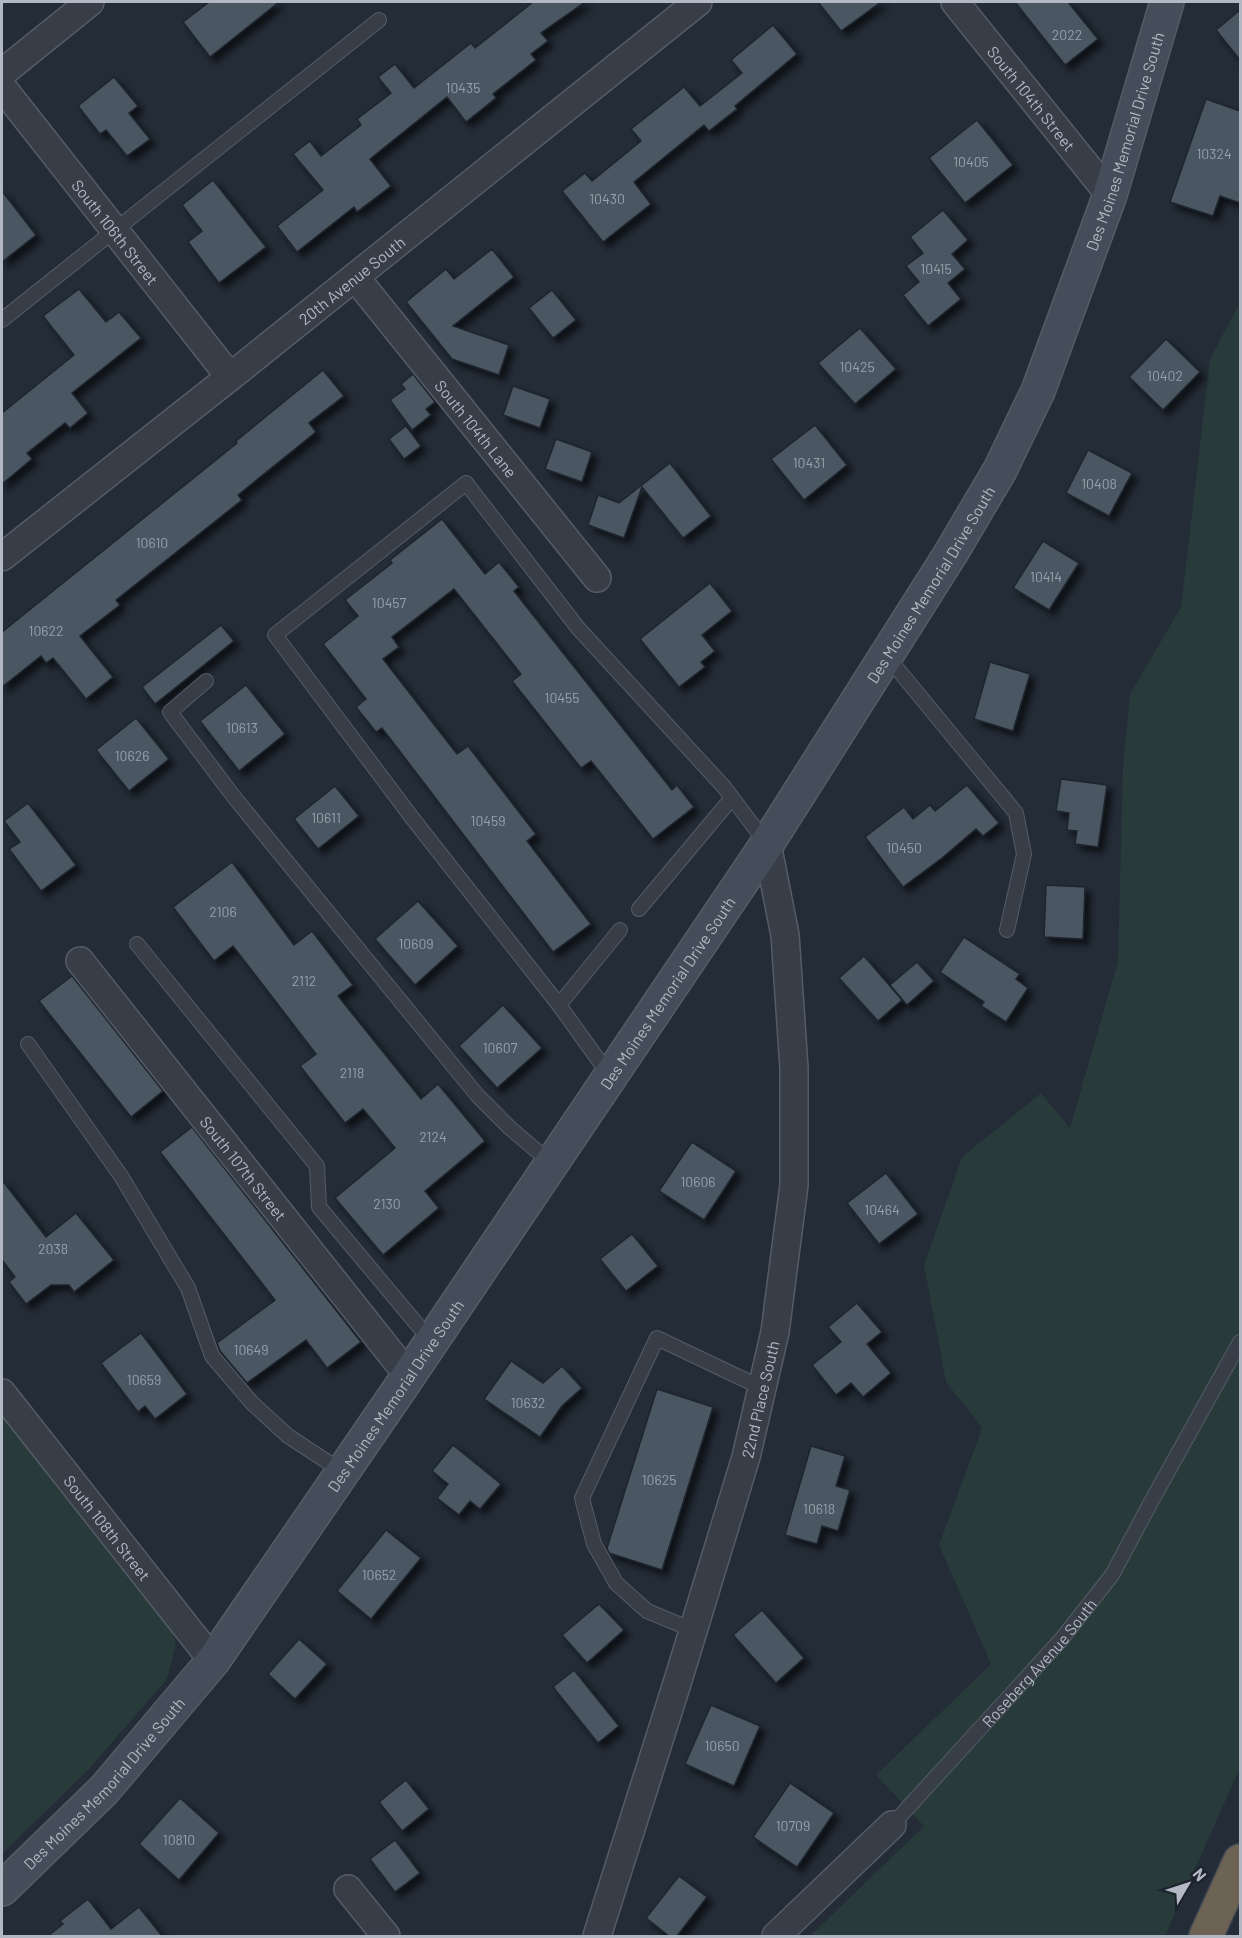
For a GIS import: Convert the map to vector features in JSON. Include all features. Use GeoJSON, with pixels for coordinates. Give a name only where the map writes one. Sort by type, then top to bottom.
{"type":"FeatureCollection","features":[{"type":"Feature","properties":{"kind":"highway"},"geometry":{"type":"LineString","coordinates":[[1206,1936],[1240,1861]]}},
{"type":"Feature","properties":{"kind":"main road","name":"Des Moines Memorial Drive South"},"geometry":{"type":"LineString","coordinates":[[2,1888],[104,1790],[213,1661],[767,844],[951,553],[1000,470],[1038,391],[1110,195],[1167,2]]}},
{"type":"Feature","properties":{"kind":"street"},"geometry":{"type":"LineString","coordinates":[[2,73],[90,2]]}},
{"type":"Feature","properties":{"kind":"street","name":"20th Avenue South"},"geometry":{"type":"LineString","coordinates":[[2,557],[698,2]]}},
{"type":"Feature","properties":{"kind":"street","name":"South 104th Street"},"geometry":{"type":"LineString","coordinates":[[956,2],[1110,195]]}},
{"type":"Feature","properties":{"kind":"street","name":"South 106th Street"},"geometry":{"type":"LineString","coordinates":[[2,87],[230,376]]}},
{"type":"Feature","properties":{"kind":"street","name":"South 104th Lane"},"geometry":{"type":"LineString","coordinates":[[355,277],[597,578]]}},
{"type":"Feature","properties":{"kind":"street","name":"22nd Place South"},"geometry":{"type":"LineString","coordinates":[[597,1936],[746,1457],[775,1332],[794,1185],[794,1068],[785,935],[767,844]]}},
{"type":"Feature","properties":{"kind":"street","name":"South 107th Street"},"geometry":{"type":"LineString","coordinates":[[80,961],[408,1375]]}},
{"type":"Feature","properties":{"kind":"street","name":"South 108th Street"},"geometry":{"type":"LineString","coordinates":[[2,1393],[213,1661]]}},
{"type":"Feature","properties":{"kind":"street","name":"Roseberg Avenue South"},"geometry":{"type":"LineString","coordinates":[[776,1936],[892,1825]]}},
{"type":"Feature","properties":{"kind":"street"},"geometry":{"type":"LineString","coordinates":[[348,1889],[386,1936]]}},
{"type":"Feature","properties":{"kind":"lane"},"geometry":{"type":"LineString","coordinates":[[2,320],[379,20]]}},
{"type":"Feature","properties":{"kind":"lane"},"geometry":{"type":"LineString","coordinates":[[610,1076],[559,1005],[413,819],[275,635],[466,483],[578,628],[732,798],[767,844]]}},
{"type":"Feature","properties":{"kind":"lane"},"geometry":{"type":"LineString","coordinates":[[886,655],[1016,813],[1024,854],[1006,930]]}},
{"type":"Feature","properties":{"kind":"lane"},"geometry":{"type":"LineString","coordinates":[[206,681],[170,712],[234,797],[477,1095],[510,1128],[551,1163]]}},
{"type":"Feature","properties":{"kind":"lane"},"geometry":{"type":"LineString","coordinates":[[639,909],[732,798]]}},
{"type":"Feature","properties":{"kind":"lane"},"geometry":{"type":"LineString","coordinates":[[559,1005],[620,930]]}},
{"type":"Feature","properties":{"kind":"lane"},"geometry":{"type":"LineString","coordinates":[[137,944],[317,1166],[319,1207],[432,1341]]}},
{"type":"Feature","properties":{"kind":"lane"},"geometry":{"type":"LineString","coordinates":[[28,1044],[121,1176],[188,1288],[212,1356],[252,1403],[288,1436],[342,1472]]}},
{"type":"Feature","properties":{"kind":"lane"},"geometry":{"type":"LineString","coordinates":[[693,1630],[647,1611],[616,1583],[594,1544],[582,1498],[657,1338],[762,1388]]}},
{"type":"Feature","properties":{"kind":"lane","name":"Roseberg Avenue South"},"geometry":{"type":"LineString","coordinates":[[892,1825],[1060,1641],[1112,1575],[1150,1502],[1240,1342]]}},
{"type":"Feature","properties":{"kind":"shaded area"},"geometry":{"type":"Polygon","coordinates":[[[1240,302],[1240,1768],[1165,1936],[810,1936],[924,1826],[876,1775],[991,1664],[939,1545],[982,1428],[946,1382],[924,1265],[962,1157],[1041,1093],[1070,1128],[1118,961],[1123,766],[1130,694],[1181,607],[1210,359],[1240,302]]]}},
{"type":"Feature","properties":{"kind":"shaded area"},"geometry":{"type":"Polygon","coordinates":[[[2,1407],[160,1601],[176,1644],[167,1679],[89,1769],[2,1854],[2,1407]]]}},
{"type":"Feature","properties":{"kind":"building"},"geometry":{"type":"Polygon","coordinates":[[[209,2],[279,2],[210,57],[183,22],[209,2]]]}},
{"type":"Feature","properties":{"kind":"building"},"geometry":{"type":"Polygon","coordinates":[[[533,2],[585,2],[541,33],[548,41],[531,54],[536,60],[493,94],[496,98],[466,122],[447,97],[370,159],[391,186],[357,212],[354,207],[297,252],[277,226],[323,190],[293,154],[310,141],[321,156],[361,125],[357,119],[391,93],[378,77],[395,64],[414,88],[471,43],[475,48],[533,2]]]}},
{"type":"Feature","properties":{"kind":"building"},"geometry":{"type":"Polygon","coordinates":[[[818,2],[881,2],[841,31],[818,2]]]}},
{"type":"Feature","properties":{"kind":"building"},"geometry":{"type":"Polygon","coordinates":[[[1015,2],[1068,2],[1098,39],[1065,65],[1015,2]]]}},
{"type":"Feature","properties":{"kind":"building"},"geometry":{"type":"Polygon","coordinates":[[[1240,10],[1240,60],[1216,30],[1240,10]]]}},
{"type":"Feature","properties":{"kind":"building"},"geometry":{"type":"Polygon","coordinates":[[[773,25],[797,54],[735,106],[737,109],[709,131],[704,125],[634,182],[651,204],[603,242],[562,191],[585,173],[592,181],[641,141],[631,129],[684,87],[700,106],[742,73],[731,60],[773,25]]]}},
{"type":"Feature","properties":{"kind":"building"},"geometry":{"type":"Polygon","coordinates":[[[114,77],[138,106],[129,113],[150,139],[127,156],[106,130],[100,134],[78,106],[114,77]]]}},
{"type":"Feature","properties":{"kind":"building"},"geometry":{"type":"Polygon","coordinates":[[[1206,99],[1240,111],[1240,203],[1220,196],[1213,216],[1170,202],[1206,99]]]}},
{"type":"Feature","properties":{"kind":"building"},"geometry":{"type":"Polygon","coordinates":[[[977,120],[1013,165],[965,203],[929,158],[977,120]]]}},
{"type":"Feature","properties":{"kind":"building"},"geometry":{"type":"Polygon","coordinates":[[[213,180],[266,247],[219,283],[188,242],[202,231],[182,205],[213,180]]]}},
{"type":"Feature","properties":{"kind":"building"},"geometry":{"type":"Polygon","coordinates":[[[2,191],[36,235],[2,262],[2,191]]]}},
{"type":"Feature","properties":{"kind":"building"},"geometry":{"type":"Polygon","coordinates":[[[943,210],[968,240],[952,254],[965,269],[948,283],[961,299],[928,326],[903,295],[919,282],[906,266],[923,253],[910,237],[943,210]]]}},
{"type":"Feature","properties":{"kind":"building"},"geometry":{"type":"Polygon","coordinates":[[[492,249],[514,277],[453,326],[509,345],[499,375],[452,359],[406,302],[446,269],[454,279],[492,249]]]}},
{"type":"Feature","properties":{"kind":"building"},"geometry":{"type":"Polygon","coordinates":[[[79,289],[106,322],[119,312],[141,338],[72,393],[88,413],[70,428],[65,423],[27,453],[32,459],[2,484],[2,413],[74,355],[43,316],[79,289]]]}},
{"type":"Feature","properties":{"kind":"building"},"geometry":{"type":"Polygon","coordinates":[[[552,290],[576,320],[553,338],[529,308],[552,290]]]}},
{"type":"Feature","properties":{"kind":"building"},"geometry":{"type":"Polygon","coordinates":[[[860,328],[896,369],[855,404],[818,363],[860,328]]]}},
{"type":"Feature","properties":{"kind":"building"},"geometry":{"type":"Polygon","coordinates":[[[1166,339],[1200,372],[1163,410],[1129,377],[1166,339]]]}},
{"type":"Feature","properties":{"kind":"building"},"geometry":{"type":"Polygon","coordinates":[[[323,370],[344,396],[309,423],[316,432],[238,495],[242,500],[116,600],[120,605],[80,636],[113,677],[86,699],[53,658],[46,663],[41,656],[2,687],[2,632],[237,443],[236,441],[323,370]]]}},
{"type":"Feature","properties":{"kind":"building"},"geometry":{"type":"Polygon","coordinates":[[[413,374],[435,402],[426,409],[431,415],[412,430],[390,400],[405,389],[401,384],[413,374]]]}},
{"type":"Feature","properties":{"kind":"building"},"geometry":{"type":"Polygon","coordinates":[[[513,386],[550,399],[540,428],[503,415],[513,386]]]}},
{"type":"Feature","properties":{"kind":"building"},"geometry":{"type":"Polygon","coordinates":[[[815,425],[847,465],[804,500],[771,459],[815,425]]]}},
{"type":"Feature","properties":{"kind":"building"},"geometry":{"type":"Polygon","coordinates":[[[406,426],[421,446],[404,459],[389,439],[406,426]]]}},
{"type":"Feature","properties":{"kind":"building"},"geometry":{"type":"Polygon","coordinates":[[[556,439],[592,452],[582,482],[545,469],[556,439]]]}},
{"type":"Feature","properties":{"kind":"building"},"geometry":{"type":"Polygon","coordinates":[[[1088,450],[1132,473],[1109,516],[1066,493],[1088,450]]]}},
{"type":"Feature","properties":{"kind":"building"},"geometry":{"type":"Polygon","coordinates":[[[670,463],[711,516],[683,538],[642,487],[624,538],[588,525],[598,495],[619,503],[670,463]]]}},
{"type":"Feature","properties":{"kind":"building"},"geometry":{"type":"Polygon","coordinates":[[[442,519],[485,574],[499,562],[519,587],[514,591],[672,790],[677,785],[694,807],[653,839],[591,761],[581,768],[512,681],[521,674],[454,589],[392,637],[399,647],[383,659],[457,754],[468,746],[536,834],[527,841],[591,924],[553,952],[382,728],[376,732],[356,707],[366,699],[323,644],[358,616],[345,600],[392,563],[390,560],[442,519]]]}},
{"type":"Feature","properties":{"kind":"building"},"geometry":{"type":"Polygon","coordinates":[[[1043,541],[1079,563],[1049,610],[1013,588],[1043,541]]]}},
{"type":"Feature","properties":{"kind":"building"},"geometry":{"type":"Polygon","coordinates":[[[710,583],[732,611],[702,635],[715,651],[701,662],[705,667],[679,687],[640,639],[710,583]]]}},
{"type":"Feature","properties":{"kind":"building"},"geometry":{"type":"Polygon","coordinates":[[[221,625],[234,641],[155,704],[142,687],[221,625]]]}},
{"type":"Feature","properties":{"kind":"building"},"geometry":{"type":"Polygon","coordinates":[[[990,662],[1030,674],[1013,731],[974,719],[990,662]]]}},
{"type":"Feature","properties":{"kind":"building"},"geometry":{"type":"Polygon","coordinates":[[[246,685],[285,734],[239,771],[200,721],[246,685]]]}},
{"type":"Feature","properties":{"kind":"building"},"geometry":{"type":"Polygon","coordinates":[[[136,718],[169,759],[129,791],[96,750],[136,718]]]}},
{"type":"Feature","properties":{"kind":"building"},"geometry":{"type":"Polygon","coordinates":[[[1061,779],[1107,785],[1098,847],[1075,844],[1077,831],[1067,830],[1069,813],[1056,811],[1061,779]]]}},
{"type":"Feature","properties":{"kind":"building"},"geometry":{"type":"Polygon","coordinates":[[[967,785],[999,823],[983,836],[976,829],[903,887],[865,837],[904,807],[913,819],[930,805],[935,811],[967,785]]]}},
{"type":"Feature","properties":{"kind":"building"},"geometry":{"type":"Polygon","coordinates":[[[335,786],[359,816],[318,849],[294,819],[335,786]]]}},
{"type":"Feature","properties":{"kind":"building"},"geometry":{"type":"Polygon","coordinates":[[[28,803],[76,865],[41,891],[9,849],[20,842],[4,821],[28,803]]]}},
{"type":"Feature","properties":{"kind":"building"},"geometry":{"type":"Polygon","coordinates":[[[232,862],[294,945],[312,931],[353,985],[338,996],[421,1099],[438,1084],[485,1141],[425,1191],[439,1208],[383,1255],[335,1198],[395,1148],[363,1109],[345,1123],[300,1066],[316,1054],[233,946],[214,961],[173,907],[232,862]]]}},
{"type":"Feature","properties":{"kind":"building"},"geometry":{"type":"Polygon","coordinates":[[[1046,885],[1085,887],[1083,939],[1044,937],[1046,885]]]}},
{"type":"Feature","properties":{"kind":"building"},"geometry":{"type":"Polygon","coordinates":[[[418,901],[458,946],[415,985],[375,939],[418,901]]]}},
{"type":"Feature","properties":{"kind":"building"},"geometry":{"type":"Polygon","coordinates":[[[964,937],[1020,974],[1016,979],[1028,988],[1006,1022],[981,1006],[984,1002],[940,972],[964,937]]]}},
{"type":"Feature","properties":{"kind":"building"},"geometry":{"type":"Polygon","coordinates":[[[864,956],[902,1000],[878,1021],[839,978],[864,956]]]}},
{"type":"Feature","properties":{"kind":"building"},"geometry":{"type":"Polygon","coordinates":[[[917,962],[934,981],[907,1005],[890,985],[917,962]]]}},
{"type":"Feature","properties":{"kind":"building"},"geometry":{"type":"Polygon","coordinates":[[[72,976],[163,1091],[131,1117],[39,1001],[72,976]]]}},
{"type":"Feature","properties":{"kind":"building"},"geometry":{"type":"Polygon","coordinates":[[[503,1005],[542,1048],[497,1088],[459,1046],[503,1005]]]}},
{"type":"Feature","properties":{"kind":"building"},"geometry":{"type":"Polygon","coordinates":[[[192,1127],[361,1342],[327,1368],[306,1340],[247,1383],[220,1351],[217,1343],[275,1300],[160,1152],[192,1127]]]}},
{"type":"Feature","properties":{"kind":"building"},"geometry":{"type":"Polygon","coordinates":[[[692,1142],[736,1171],[704,1220],[659,1191],[692,1142]]]}},
{"type":"Feature","properties":{"kind":"building"},"geometry":{"type":"Polygon","coordinates":[[[886,1173],[918,1214],[879,1244],[847,1203],[886,1173]]]}},
{"type":"Feature","properties":{"kind":"building"},"geometry":{"type":"Polygon","coordinates":[[[2,1180],[46,1237],[76,1213],[114,1260],[74,1292],[69,1285],[51,1285],[26,1304],[9,1282],[15,1277],[2,1260],[2,1180]]]}},
{"type":"Feature","properties":{"kind":"building"},"geometry":{"type":"Polygon","coordinates":[[[632,1234],[658,1266],[626,1291],[600,1259],[632,1234]]]}},
{"type":"Feature","properties":{"kind":"building"},"geometry":{"type":"Polygon","coordinates":[[[857,1303],[882,1332],[867,1344],[891,1373],[863,1397],[851,1383],[836,1395],[812,1365],[841,1342],[828,1327],[857,1303]]]}},
{"type":"Feature","properties":{"kind":"building"},"geometry":{"type":"Polygon","coordinates":[[[141,1333],[187,1394],[155,1419],[145,1406],[138,1412],[101,1363],[141,1333]]]}},
{"type":"Feature","properties":{"kind":"building"},"geometry":{"type":"Polygon","coordinates":[[[511,1361],[543,1383],[562,1366],[582,1388],[562,1406],[540,1437],[484,1399],[511,1361]]]}},
{"type":"Feature","properties":{"kind":"building"},"geometry":{"type":"Polygon","coordinates":[[[657,1389],[713,1407],[662,1570],[609,1553],[607,1548],[657,1389]]]}},
{"type":"Feature","properties":{"kind":"building"},"geometry":{"type":"Polygon","coordinates":[[[453,1445],[501,1484],[480,1509],[470,1501],[459,1515],[437,1498],[448,1484],[432,1471],[453,1445]]]}},
{"type":"Feature","properties":{"kind":"building"},"geometry":{"type":"Polygon","coordinates":[[[811,1446],[845,1456],[836,1486],[850,1490],[838,1531],[822,1526],[817,1544],[785,1535],[811,1446]]]}},
{"type":"Feature","properties":{"kind":"building"},"geometry":{"type":"Polygon","coordinates":[[[386,1530],[421,1558],[371,1619],[337,1591],[386,1530]]]}},
{"type":"Feature","properties":{"kind":"building"},"geometry":{"type":"Polygon","coordinates":[[[599,1604],[624,1630],[587,1663],[562,1635],[599,1604]]]}},
{"type":"Feature","properties":{"kind":"building"},"geometry":{"type":"Polygon","coordinates":[[[762,1610],[804,1658],[776,1683],[733,1635],[762,1610]]]}},
{"type":"Feature","properties":{"kind":"building"},"geometry":{"type":"Polygon","coordinates":[[[299,1639],[327,1664],[295,1699],[268,1674],[299,1639]]]}},
{"type":"Feature","properties":{"kind":"building"},"geometry":{"type":"Polygon","coordinates":[[[574,1670],[619,1726],[598,1743],[553,1687],[574,1670]]]}},
{"type":"Feature","properties":{"kind":"building"},"geometry":{"type":"Polygon","coordinates":[[[711,1705],[760,1726],[734,1786],[685,1764],[711,1705]]]}},
{"type":"Feature","properties":{"kind":"building"},"geometry":{"type":"Polygon","coordinates":[[[406,1780],[429,1809],[402,1831],[379,1802],[406,1780]]]}},
{"type":"Feature","properties":{"kind":"building"},"geometry":{"type":"Polygon","coordinates":[[[790,1783],[834,1813],[797,1867],[753,1837],[790,1783]]]}},
{"type":"Feature","properties":{"kind":"building"},"geometry":{"type":"Polygon","coordinates":[[[180,1798],[219,1833],[179,1880],[139,1844],[180,1798]]]}},
{"type":"Feature","properties":{"kind":"building"},"geometry":{"type":"Polygon","coordinates":[[[395,1840],[420,1873],[395,1892],[370,1859],[395,1840]]]}},
{"type":"Feature","properties":{"kind":"building"},"geometry":{"type":"Polygon","coordinates":[[[679,1876],[707,1897],[677,1936],[669,1936],[646,1918],[679,1876]]]}},
{"type":"Feature","properties":{"kind":"building"},"geometry":{"type":"Polygon","coordinates":[[[88,1899],[111,1929],[139,1907],[162,1936],[48,1936],[63,1924],[60,1921],[88,1899]]]}}]}
